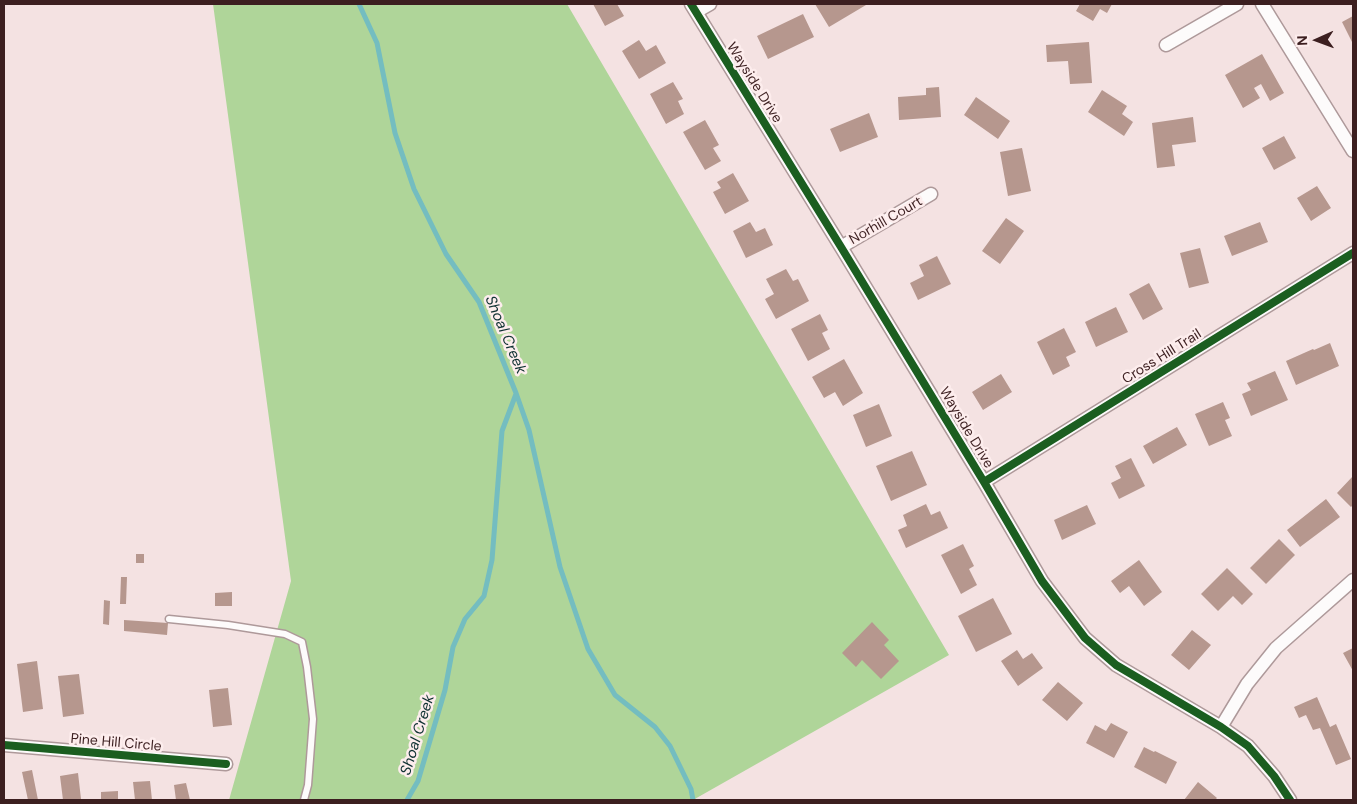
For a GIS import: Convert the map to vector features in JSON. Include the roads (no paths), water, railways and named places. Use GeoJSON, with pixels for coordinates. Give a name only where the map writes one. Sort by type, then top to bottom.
{"type":"FeatureCollection","features":[{"type":"Feature","properties":{"kind":"street"},"geometry":{"type":"LineString","coordinates":[[694,8],[710,4]]}},
{"type":"Feature","properties":{"kind":"street"},"geometry":{"type":"LineString","coordinates":[[1166,45],[1237,4]]}},
{"type":"Feature","properties":{"kind":"street"},"geometry":{"type":"LineString","coordinates":[[1262,4],[1353,151]]}},
{"type":"Feature","properties":{"kind":"street","name":"Wayside Drive"},"geometry":{"type":"LineString","coordinates":[[694,8],[984,482],[1042,581],[1085,638],[1116,665],[1221,727],[1248,746],[1274,776],[1290,800]]}},
{"type":"Feature","properties":{"kind":"street","name":"Norhill Court"},"geometry":{"type":"LineString","coordinates":[[841,247],[931,194]]}},
{"type":"Feature","properties":{"kind":"street","name":"Cross Hill Trail"},"geometry":{"type":"LineString","coordinates":[[984,482],[1353,253]]}},
{"type":"Feature","properties":{"kind":"street"},"geometry":{"type":"LineString","coordinates":[[1221,727],[1247,684],[1276,648],[1353,580]]}},
{"type":"Feature","properties":{"kind":"street","name":"Pine Hill Circle"},"geometry":{"type":"LineString","coordinates":[[4,746],[226,764]]}},
{"type":"Feature","properties":{"kind":"lane"},"geometry":{"type":"LineString","coordinates":[[169,619],[285,634],[302,642],[313,719],[308,785],[304,800]]}},
{"type":"Feature","properties":{"kind":"waterway"},"geometry":{"type":"LineString","coordinates":[[359,4],[377,43],[395,133],[414,189],[446,254],[479,302],[516,393],[529,430],[560,567],[588,649],[615,695],[655,727],[670,746],[691,789],[693,800]]}},
{"type":"Feature","properties":{"kind":"waterway","name":"Shoal Creek"},"geometry":{"type":"LineString","coordinates":[[407,800],[418,781],[445,690],[453,647],[465,619],[484,596],[492,560],[502,431],[516,394]]}}]}
